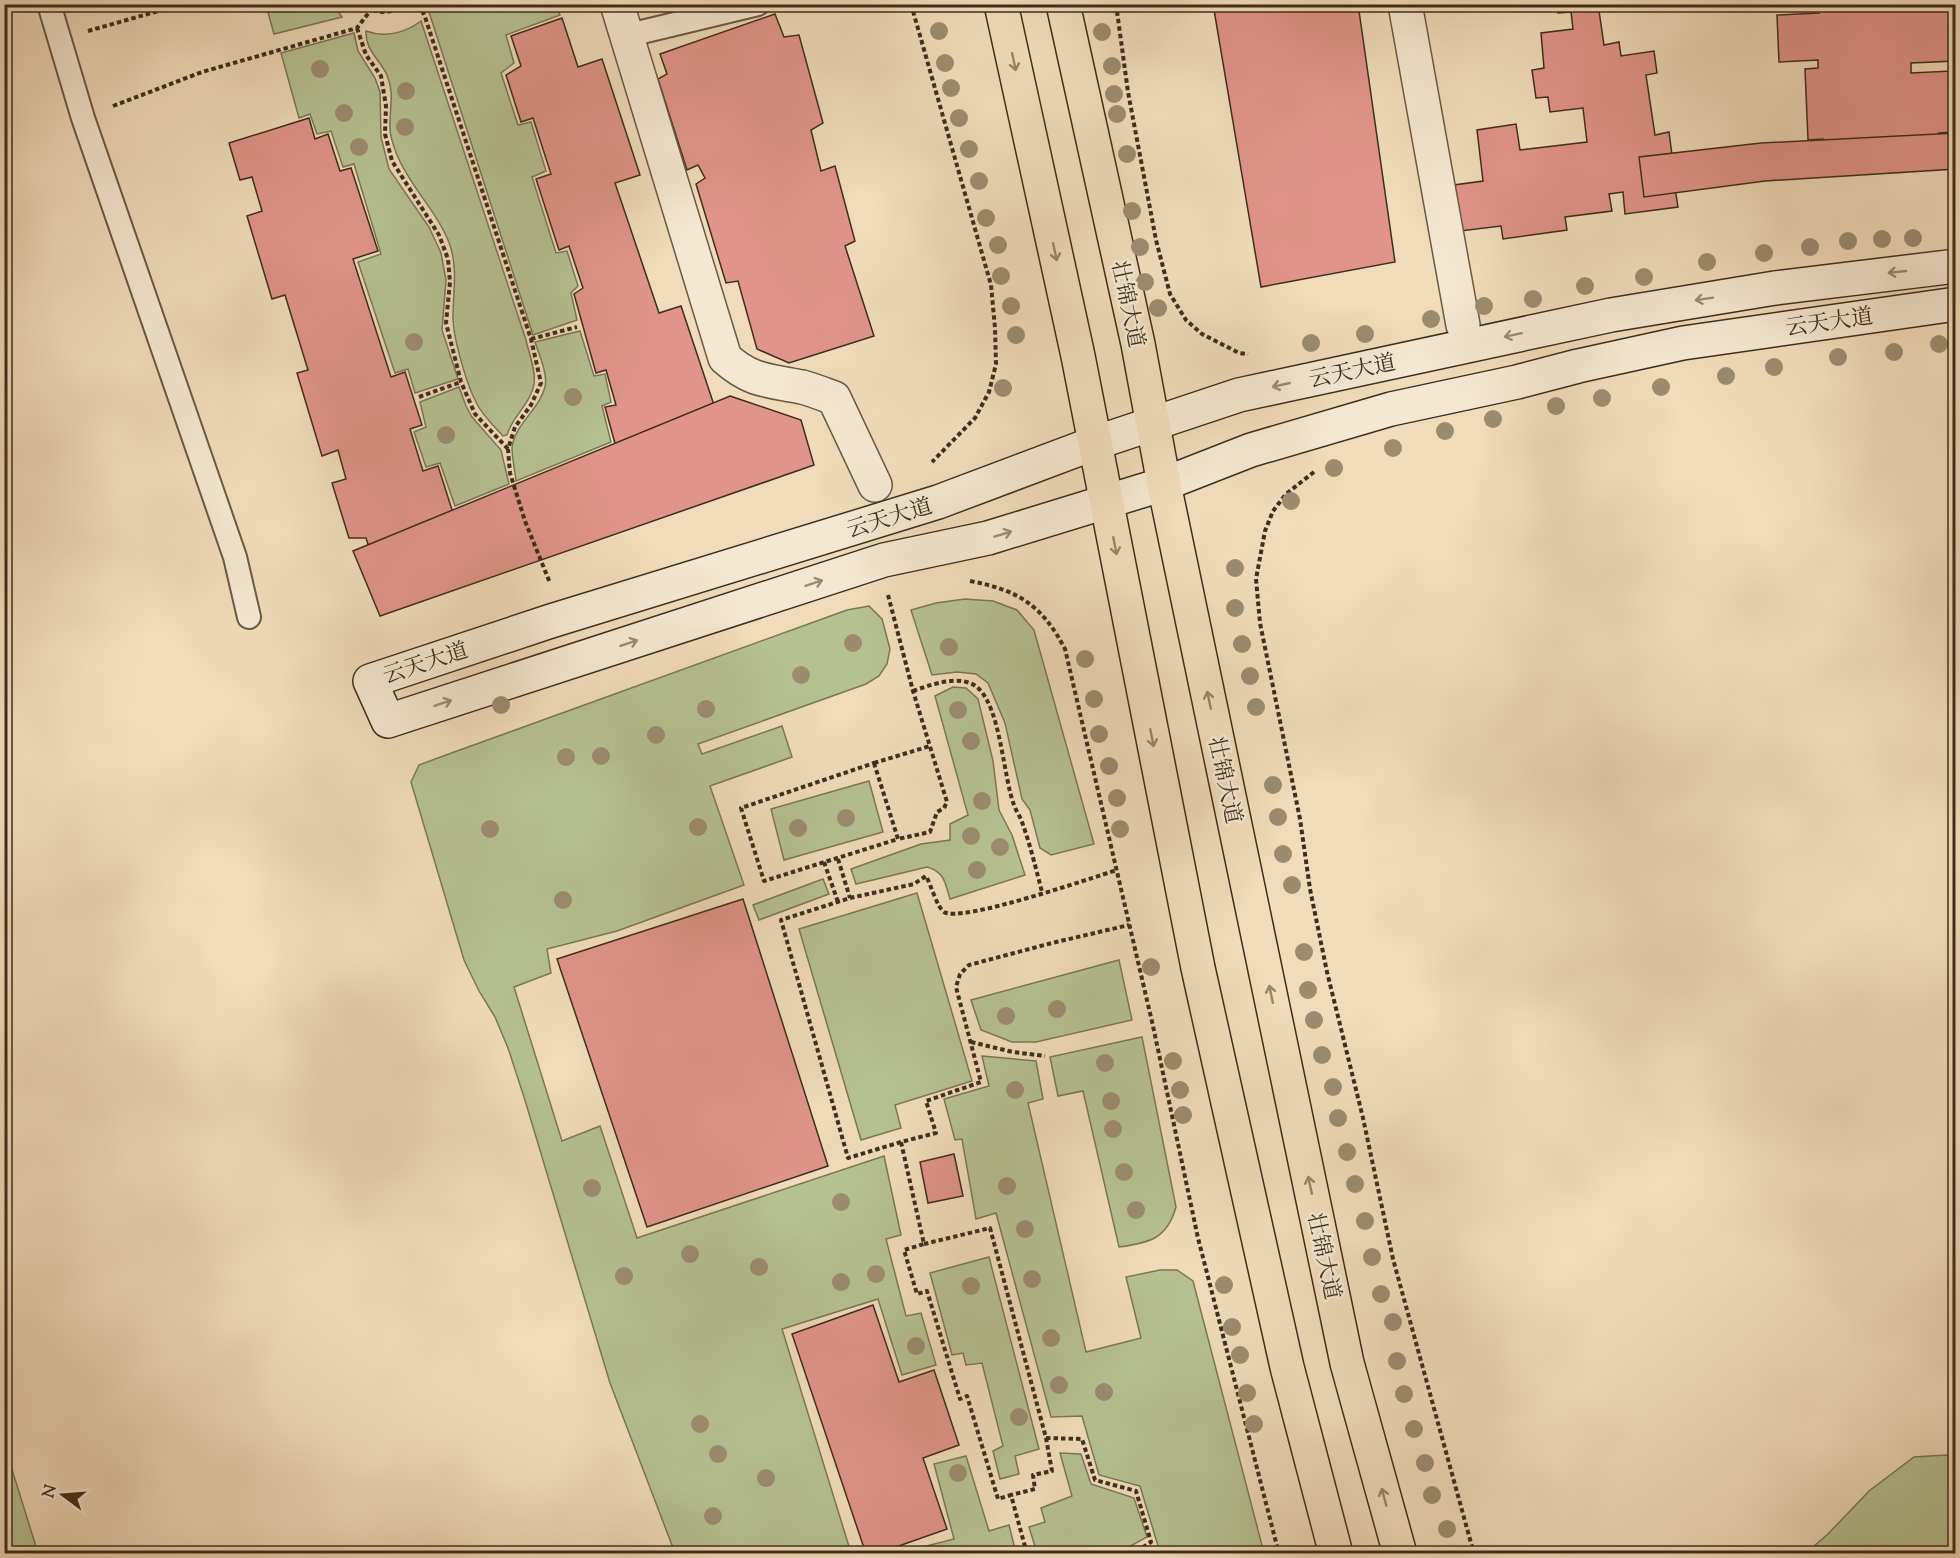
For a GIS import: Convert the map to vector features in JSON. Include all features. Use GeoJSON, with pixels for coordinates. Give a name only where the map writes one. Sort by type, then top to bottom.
{"type":"FeatureCollection","features":[{"type":"Feature","properties":{"kind":"main road"},"geometry":{"type":"LineString","coordinates":[[616,4],[725,358],[740,371],[767,381],[804,388],[834,398],[875,485]]}},
{"type":"Feature","properties":{"kind":"main road"},"geometry":{"type":"LineString","coordinates":[[1001,4],[1095,443],[1198,968],[1287,1367],[1336,1554]]}},
{"type":"Feature","properties":{"kind":"main road","name":"壮锦大道"},"geometry":{"type":"LineString","coordinates":[[1063,4],[1138,344],[1164,484],[1347,1363],[1400,1554]]}},
{"type":"Feature","properties":{"kind":"main road"},"geometry":{"type":"LineString","coordinates":[[1405,4],[1463,325]]}},
{"type":"Feature","properties":{"kind":"main road","name":"云天大道"},"geometry":{"type":"LineString","coordinates":[[1956,266],[1775,288],[1611,315],[1239,395],[1095,443],[938,502],[551,621],[370,681],[388,721],[884,560],[988,538],[1164,484],[1251,450],[1391,409],[1683,343],[1956,304]]}},
{"type":"Feature","properties":{"kind":"lane"},"geometry":{"type":"LineString","coordinates":[[50,4],[83,118],[235,557],[249,617]]}},
{"type":"Feature","properties":{"kind":"lane"},"geometry":{"type":"LineString","coordinates":[[625,36],[758,4]]}},
{"type":"Feature","properties":{"kind":"path"},"geometry":{"type":"LineString","coordinates":[[59,40],[183,4]]}},
{"type":"Feature","properties":{"kind":"path"},"geometry":{"type":"LineString","coordinates":[[359,4],[370,11],[382,13],[395,11],[406,4]]}},
{"type":"Feature","properties":{"kind":"path"},"geometry":{"type":"LineString","coordinates":[[418,4],[425,17],[531,339],[541,383],[531,405],[515,427],[508,449],[510,473],[550,585]]}},
{"type":"Feature","properties":{"kind":"path"},"geometry":{"type":"LineString","coordinates":[[875,485],[935,461],[975,418],[989,392],[996,364],[991,285],[911,4]]}},
{"type":"Feature","properties":{"kind":"path"},"geometry":{"type":"LineString","coordinates":[[83,118],[202,72],[357,28],[370,11]]}},
{"type":"Feature","properties":{"kind":"path"},"geometry":{"type":"LineString","coordinates":[[357,28],[366,55],[381,76],[386,106],[386,134],[392,162],[439,236],[448,259],[450,282],[446,323],[461,382],[475,414],[508,449]]}},
{"type":"Feature","properties":{"kind":"path"},"geometry":{"type":"LineString","coordinates":[[531,339],[578,327]]}},
{"type":"Feature","properties":{"kind":"path"},"geometry":{"type":"LineString","coordinates":[[419,397],[461,382]]}},
{"type":"Feature","properties":{"kind":"path"},"geometry":{"type":"LineString","coordinates":[[1322,466],[1286,494],[1273,511],[1259,554],[1256,579],[1260,624],[1300,819],[1310,889],[1327,972],[1363,1118],[1393,1259],[1474,1554]]}},
{"type":"Feature","properties":{"kind":"path"},"geometry":{"type":"LineString","coordinates":[[968,580],[1009,590],[1026,600],[1044,616],[1065,649],[1117,870],[1198,1238],[1279,1554]]}},
{"type":"Feature","properties":{"kind":"path"},"geometry":{"type":"LineString","coordinates":[[886,591],[913,691],[930,746],[947,802],[944,808],[937,812],[930,832],[898,839],[764,881],[741,808],[930,746]]}},
{"type":"Feature","properties":{"kind":"path"},"geometry":{"type":"LineString","coordinates":[[913,691],[938,682],[952,680],[977,686],[985,697],[1001,743],[1014,806],[1022,820],[1042,892]]}},
{"type":"Feature","properties":{"kind":"path"},"geometry":{"type":"LineString","coordinates":[[874,763],[898,839]]}},
{"type":"Feature","properties":{"kind":"path"},"geometry":{"type":"LineString","coordinates":[[838,859],[850,898]]}},
{"type":"Feature","properties":{"kind":"path"},"geometry":{"type":"LineString","coordinates":[[824,862],[838,902]]}},
{"type":"Feature","properties":{"kind":"path"},"geometry":{"type":"LineString","coordinates":[[1117,870],[960,915],[947,914],[940,908],[926,876],[914,884],[850,898],[781,920],[848,1158],[936,1133],[926,1101],[981,1082],[956,987],[960,974],[969,965],[1129,925]]}},
{"type":"Feature","properties":{"kind":"path"},"geometry":{"type":"LineString","coordinates":[[971,1042],[1013,1053],[1045,1056]]}},
{"type":"Feature","properties":{"kind":"path"},"geometry":{"type":"LineString","coordinates":[[902,1142],[924,1244]]}},
{"type":"Feature","properties":{"kind":"path"},"geometry":{"type":"LineString","coordinates":[[990,1228],[1046,1438],[1052,1471],[1033,1475],[1035,1489],[998,1499],[967,1396],[960,1399],[927,1291],[916,1294],[904,1250],[990,1228]]}},
{"type":"Feature","properties":{"kind":"path"},"geometry":{"type":"LineString","coordinates":[[1046,1438],[1082,1439],[1095,1480],[1136,1491],[1151,1542],[1133,1554]]}},
{"type":"Feature","properties":{"kind":"path"},"geometry":{"type":"LineString","coordinates":[[1011,1495],[1028,1554]]}},
{"type":"Feature","properties":{"kind":"green space"},"geometry":{"type":"Polygon","coordinates":[[[266,5],[334,5],[342,17],[274,34],[266,5]]]}},
{"type":"Feature","properties":{"kind":"green space"},"geometry":{"type":"Polygon","coordinates":[[[434,5],[557,5],[560,15],[506,35],[514,63],[501,73],[518,125],[531,122],[546,171],[532,177],[556,253],[567,251],[578,286],[571,293],[577,320],[533,335],[429,12],[434,5]]]}},
{"type":"Feature","properties":{"kind":"green space"},"geometry":{"type":"Polygon","coordinates":[[[421,21],[526,340],[533,368],[532,391],[507,435],[503,436],[479,408],[465,374],[454,326],[454,272],[450,245],[397,155],[390,132],[389,82],[366,38],[366,31],[380,34],[395,33],[408,29],[421,21]]]}},
{"type":"Feature","properties":{"kind":"green space"},"geometry":{"type":"Polygon","coordinates":[[[354,33],[358,51],[375,78],[380,92],[381,137],[389,169],[429,227],[441,253],[446,280],[442,330],[458,379],[415,393],[408,369],[395,373],[358,262],[381,254],[354,164],[343,167],[331,131],[317,134],[310,114],[299,118],[281,53],[354,33]]]}},
{"type":"Feature","properties":{"kind":"green space"},"geometry":{"type":"Polygon","coordinates":[[[580,331],[594,376],[605,374],[611,402],[602,406],[611,442],[516,481],[512,452],[514,440],[517,432],[538,403],[546,382],[535,342],[580,331]]]}},
{"type":"Feature","properties":{"kind":"green space"},"geometry":{"type":"Polygon","coordinates":[[[459,387],[472,417],[501,450],[509,484],[455,506],[440,463],[426,467],[414,432],[426,427],[420,402],[459,387]]]}},
{"type":"Feature","properties":{"kind":"green space"},"geometry":{"type":"Polygon","coordinates":[[[965,599],[993,601],[1017,610],[1034,630],[1094,844],[1051,855],[1040,848],[1030,810],[1022,799],[1005,723],[988,683],[976,674],[957,672],[932,675],[911,610],[936,603],[965,599]]]}},
{"type":"Feature","properties":{"kind":"green space"},"geometry":{"type":"Polygon","coordinates":[[[869,606],[882,619],[890,649],[887,664],[879,676],[866,684],[698,744],[702,754],[782,726],[792,757],[710,786],[744,885],[617,931],[547,949],[551,973],[514,987],[562,1141],[600,1126],[637,1238],[884,1156],[901,1235],[886,1239],[906,1316],[921,1313],[936,1365],[902,1375],[878,1299],[782,1329],[851,1553],[675,1553],[610,1383],[508,1048],[495,1017],[464,960],[411,782],[419,765],[847,610],[869,606]]]}},
{"type":"Feature","properties":{"kind":"green space"},"geometry":{"type":"Polygon","coordinates":[[[953,687],[966,688],[978,699],[993,761],[999,810],[1012,835],[1025,875],[950,899],[941,875],[927,867],[856,884],[851,869],[921,844],[950,840],[950,824],[968,815],[935,696],[953,687]]]}},
{"type":"Feature","properties":{"kind":"green space"},"geometry":{"type":"Polygon","coordinates":[[[869,781],[883,832],[784,860],[771,809],[869,781]]]}},
{"type":"Feature","properties":{"kind":"green space"},"geometry":{"type":"Polygon","coordinates":[[[823,879],[829,894],[759,920],[753,905],[823,879]]]}},
{"type":"Feature","properties":{"kind":"green space"},"geometry":{"type":"Polygon","coordinates":[[[917,893],[972,1081],[895,1105],[901,1128],[861,1140],[799,929],[917,893]]]}},
{"type":"Feature","properties":{"kind":"green space"},"geometry":{"type":"Polygon","coordinates":[[[1119,960],[1132,1020],[1036,1042],[1012,1042],[981,1030],[971,1000],[1119,960]]]}},
{"type":"Feature","properties":{"kind":"green space"},"geometry":{"type":"Polygon","coordinates":[[[1142,1037],[1176,1207],[1168,1226],[1162,1233],[1139,1244],[1119,1247],[1083,1091],[1058,1096],[1050,1057],[1142,1037]]]}},
{"type":"Feature","properties":{"kind":"green space"},"geometry":{"type":"Polygon","coordinates":[[[982,1056],[1036,1061],[1043,1099],[1028,1103],[1086,1352],[1141,1338],[1126,1277],[1160,1270],[1177,1270],[1193,1281],[1264,1553],[1150,1553],[1159,1549],[1140,1486],[1099,1475],[1082,1416],[1051,1417],[996,1213],[976,1219],[962,1139],[955,1140],[944,1099],[989,1086],[982,1056]]]}},
{"type":"Feature","properties":{"kind":"green space"},"geometry":{"type":"Polygon","coordinates":[[[989,1257],[1039,1449],[1015,1456],[1019,1474],[1000,1479],[993,1451],[1003,1446],[982,1363],[966,1365],[963,1353],[952,1355],[930,1273],[989,1257]]]}},
{"type":"Feature","properties":{"kind":"green space"},"geometry":{"type":"Polygon","coordinates":[[[5,1447],[38,1553],[5,1553],[5,1447]]]}},
{"type":"Feature","properties":{"kind":"green space"},"geometry":{"type":"Polygon","coordinates":[[[1060,1453],[1081,1454],[1091,1484],[1134,1498],[1147,1537],[1118,1553],[1037,1553],[1029,1527],[1045,1522],[1041,1508],[1072,1496],[1060,1453]]]}},
{"type":"Feature","properties":{"kind":"green space"},"geometry":{"type":"Polygon","coordinates":[[[1946,1455],[1955,1458],[1955,1553],[1806,1553],[1828,1534],[1869,1491],[1914,1457],[1946,1455]]]}},
{"type":"Feature","properties":{"kind":"green space"},"geometry":{"type":"Polygon","coordinates":[[[966,1456],[989,1531],[1009,1525],[1016,1553],[899,1553],[954,1539],[934,1464],[966,1456]]]}},
{"type":"Feature","properties":{"kind":"building"},"geometry":{"type":"Polygon","coordinates":[[[1213,4],[1358,4],[1395,262],[1261,287],[1213,4]]]}},
{"type":"Feature","properties":{"kind":"building"},"geometry":{"type":"Polygon","coordinates":[[[1556,4],[1598,4],[1604,45],[1619,42],[1621,56],[1654,51],[1657,73],[1646,75],[1655,135],[1669,132],[1672,155],[1657,157],[1661,183],[1674,182],[1678,207],[1625,214],[1623,192],[1609,194],[1612,211],[1565,217],[1567,230],[1503,239],[1501,226],[1460,231],[1454,185],[1483,181],[1477,130],[1516,124],[1520,150],[1587,142],[1583,108],[1550,112],[1548,97],[1536,98],[1532,70],[1544,68],[1541,33],[1573,29],[1571,12],[1558,13],[1556,4]]]}},
{"type":"Feature","properties":{"kind":"building"},"geometry":{"type":"Polygon","coordinates":[[[1821,4],[1851,4],[1851,9],[1903,6],[1903,4],[1937,4],[1937,9],[1956,8],[1956,61],[1911,63],[1911,73],[1952,71],[1954,132],[1939,133],[1940,148],[1824,153],[1823,139],[1808,140],[1805,69],[1818,68],[1818,60],[1779,62],[1777,15],[1819,13],[1821,4]]]}},
{"type":"Feature","properties":{"kind":"building"},"geometry":{"type":"Polygon","coordinates":[[[775,14],[784,37],[799,35],[823,123],[811,130],[821,171],[835,166],[855,241],[845,246],[874,336],[789,363],[757,349],[738,281],[726,283],[696,184],[705,178],[698,165],[687,170],[658,79],[667,74],[660,54],[775,14]]]}},
{"type":"Feature","properties":{"kind":"building"},"geometry":{"type":"Polygon","coordinates":[[[562,18],[578,67],[602,59],[640,175],[615,183],[659,313],[681,306],[718,417],[698,424],[706,447],[716,444],[730,485],[678,502],[671,493],[657,497],[652,478],[640,481],[633,454],[619,458],[605,407],[616,405],[606,370],[596,373],[574,294],[583,288],[569,246],[559,250],[536,179],[551,174],[533,118],[521,122],[506,75],[521,66],[511,36],[562,18]]]}},
{"type":"Feature","properties":{"kind":"building"},"geometry":{"type":"Polygon","coordinates":[[[309,118],[315,139],[328,134],[340,171],[351,168],[378,251],[353,259],[391,377],[405,372],[422,425],[410,429],[423,471],[438,466],[454,516],[440,521],[451,553],[438,557],[444,574],[419,582],[423,594],[388,606],[366,538],[349,538],[332,483],[346,479],[338,450],[322,456],[297,373],[308,370],[285,295],[272,299],[247,216],[262,211],[252,177],[240,180],[229,143],[309,118]]]}},
{"type":"Feature","properties":{"kind":"building"},"geometry":{"type":"Polygon","coordinates":[[[1956,133],[1956,169],[1765,181],[1644,197],[1639,157],[1761,143],[1956,133]]]}},
{"type":"Feature","properties":{"kind":"building"},"geometry":{"type":"Polygon","coordinates":[[[730,396],[801,420],[814,465],[380,616],[353,551],[730,396]]]}},
{"type":"Feature","properties":{"kind":"building"},"geometry":{"type":"Polygon","coordinates":[[[743,899],[828,1166],[647,1227],[557,959],[743,899]]]}},
{"type":"Feature","properties":{"kind":"building"},"geometry":{"type":"Polygon","coordinates":[[[954,1154],[963,1196],[928,1203],[920,1162],[954,1154]]]}},
{"type":"Feature","properties":{"kind":"building"},"geometry":{"type":"Polygon","coordinates":[[[873,1305],[899,1382],[934,1370],[959,1445],[923,1458],[947,1529],[876,1554],[866,1554],[792,1334],[873,1305]]]}}]}
